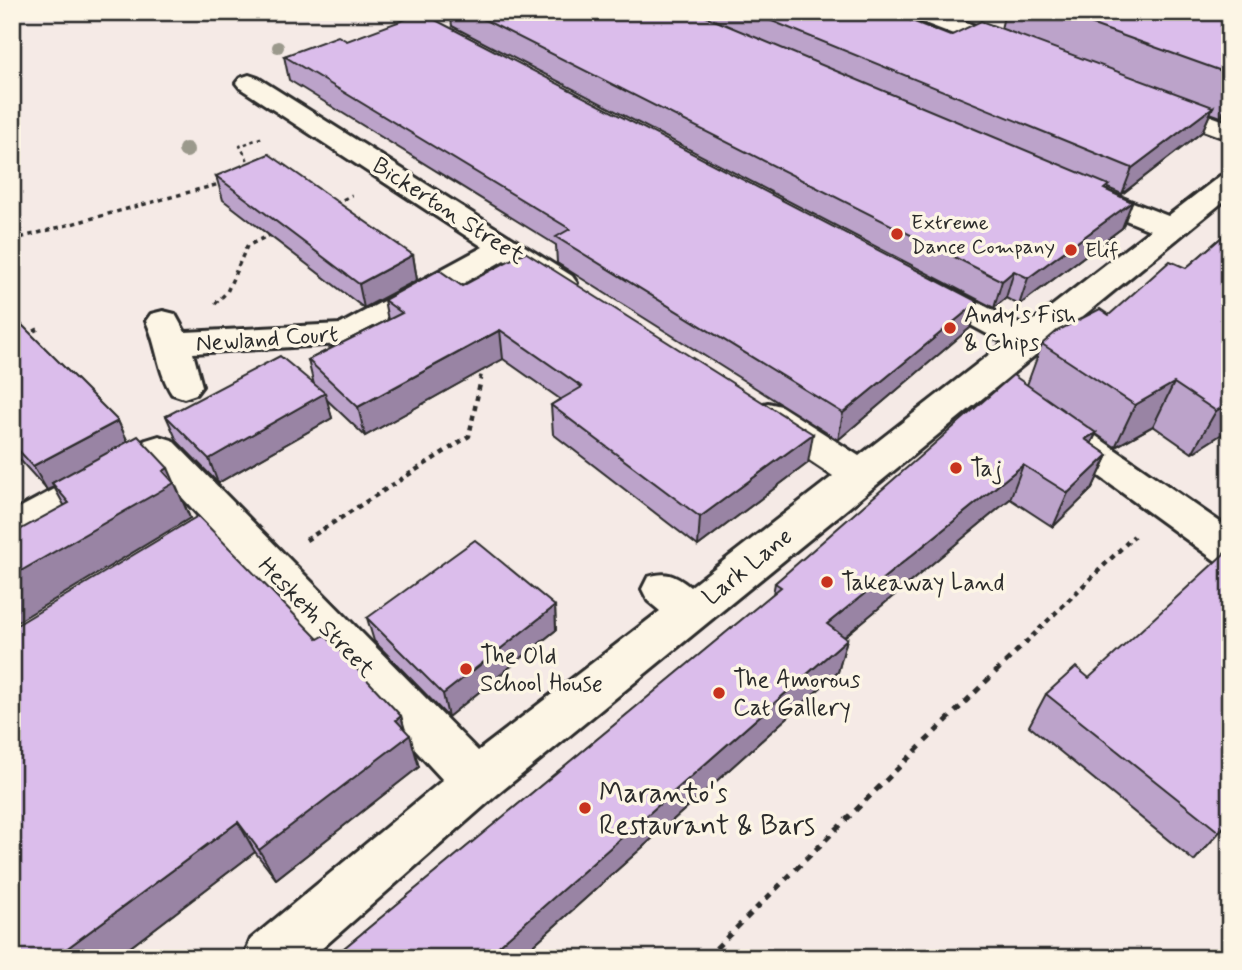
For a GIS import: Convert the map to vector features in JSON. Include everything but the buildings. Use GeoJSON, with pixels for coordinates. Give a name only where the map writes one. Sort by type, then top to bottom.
{"type":"FeatureCollection","features":[{"type":"Feature","properties":{"kind":"street"},"geometry":{"type":"LineString","coordinates":[[918,12],[1035,57]]}},
{"type":"Feature","properties":{"kind":"street","name":"Bickerton Street"},"geometry":{"type":"LineString","coordinates":[[249,83],[587,300]]}},
{"type":"Feature","properties":{"kind":"street"},"geometry":{"type":"LineString","coordinates":[[1139,97],[1230,132]]}},
{"type":"Feature","properties":{"kind":"street"},"geometry":{"type":"LineString","coordinates":[[1055,181],[1170,228]]}},
{"type":"Feature","properties":{"kind":"street","name":"Lark Lane"},"geometry":{"type":"LineString","coordinates":[[270,958],[476,782],[676,600],[860,475],[1230,182]]}},
{"type":"Feature","properties":{"kind":"street","name":"Newland Court"},"geometry":{"type":"LineString","coordinates":[[184,386],[169,333],[246,338],[347,335],[505,247]]}},
{"type":"Feature","properties":{"kind":"street"},"geometry":{"type":"LineString","coordinates":[[901,275],[1028,342]]}},
{"type":"Feature","properties":{"kind":"street"},"geometry":{"type":"LineString","coordinates":[[984,377],[1167,503],[1230,550]]}},
{"type":"Feature","properties":{"kind":"street"},"geometry":{"type":"LineString","coordinates":[[740,397],[860,475]]}},
{"type":"Feature","properties":{"kind":"street","name":"Hesketh Street"},"geometry":{"type":"LineString","coordinates":[[12,530],[159,449],[207,532],[266,564],[476,782]]}},
{"type":"Feature","properties":{"kind":"path"},"geometry":{"type":"LineString","coordinates":[[256,174],[240,146],[306,119]]}},
{"type":"Feature","properties":{"kind":"path"},"geometry":{"type":"LineString","coordinates":[[333,205],[394,175]]}},
{"type":"Feature","properties":{"kind":"path"},"geometry":{"type":"LineString","coordinates":[[12,240],[230,181]]}},
{"type":"Feature","properties":{"kind":"path"},"geometry":{"type":"LineString","coordinates":[[169,333],[227,292],[247,246],[284,228]]}},
{"type":"Feature","properties":{"kind":"path"},"geometry":{"type":"LineString","coordinates":[[22,336],[42,327]]}},
{"type":"Feature","properties":{"kind":"path"},"geometry":{"type":"LineString","coordinates":[[266,564],[469,436],[484,360]]}},
{"type":"Feature","properties":{"kind":"path"},"geometry":{"type":"LineString","coordinates":[[706,958],[1167,503]]}},
{"type":"Feature","properties":{"kind":"place","name":"Extreme Dance Company"},"geometry":{"type":"Point","coordinates":[897,234]}},
{"type":"Feature","properties":{"kind":"place","name":"Elif"},"geometry":{"type":"Point","coordinates":[1071,250]}},
{"type":"Feature","properties":{"kind":"place","name":"Andy's Fish & Chips"},"geometry":{"type":"Point","coordinates":[950,328]}},
{"type":"Feature","properties":{"kind":"place","name":"Taj"},"geometry":{"type":"Point","coordinates":[956,468]}},
{"type":"Feature","properties":{"kind":"place","name":"Takeaway Land"},"geometry":{"type":"Point","coordinates":[827,582]}},
{"type":"Feature","properties":{"kind":"place","name":"The Old School House"},"geometry":{"type":"Point","coordinates":[466,669]}},
{"type":"Feature","properties":{"kind":"place","name":"The Amorous Cat Gallery"},"geometry":{"type":"Point","coordinates":[719,693]}},
{"type":"Feature","properties":{"kind":"place","name":"Maranto's Restaurant & Bars"},"geometry":{"type":"Point","coordinates":[585,808]}}]}
